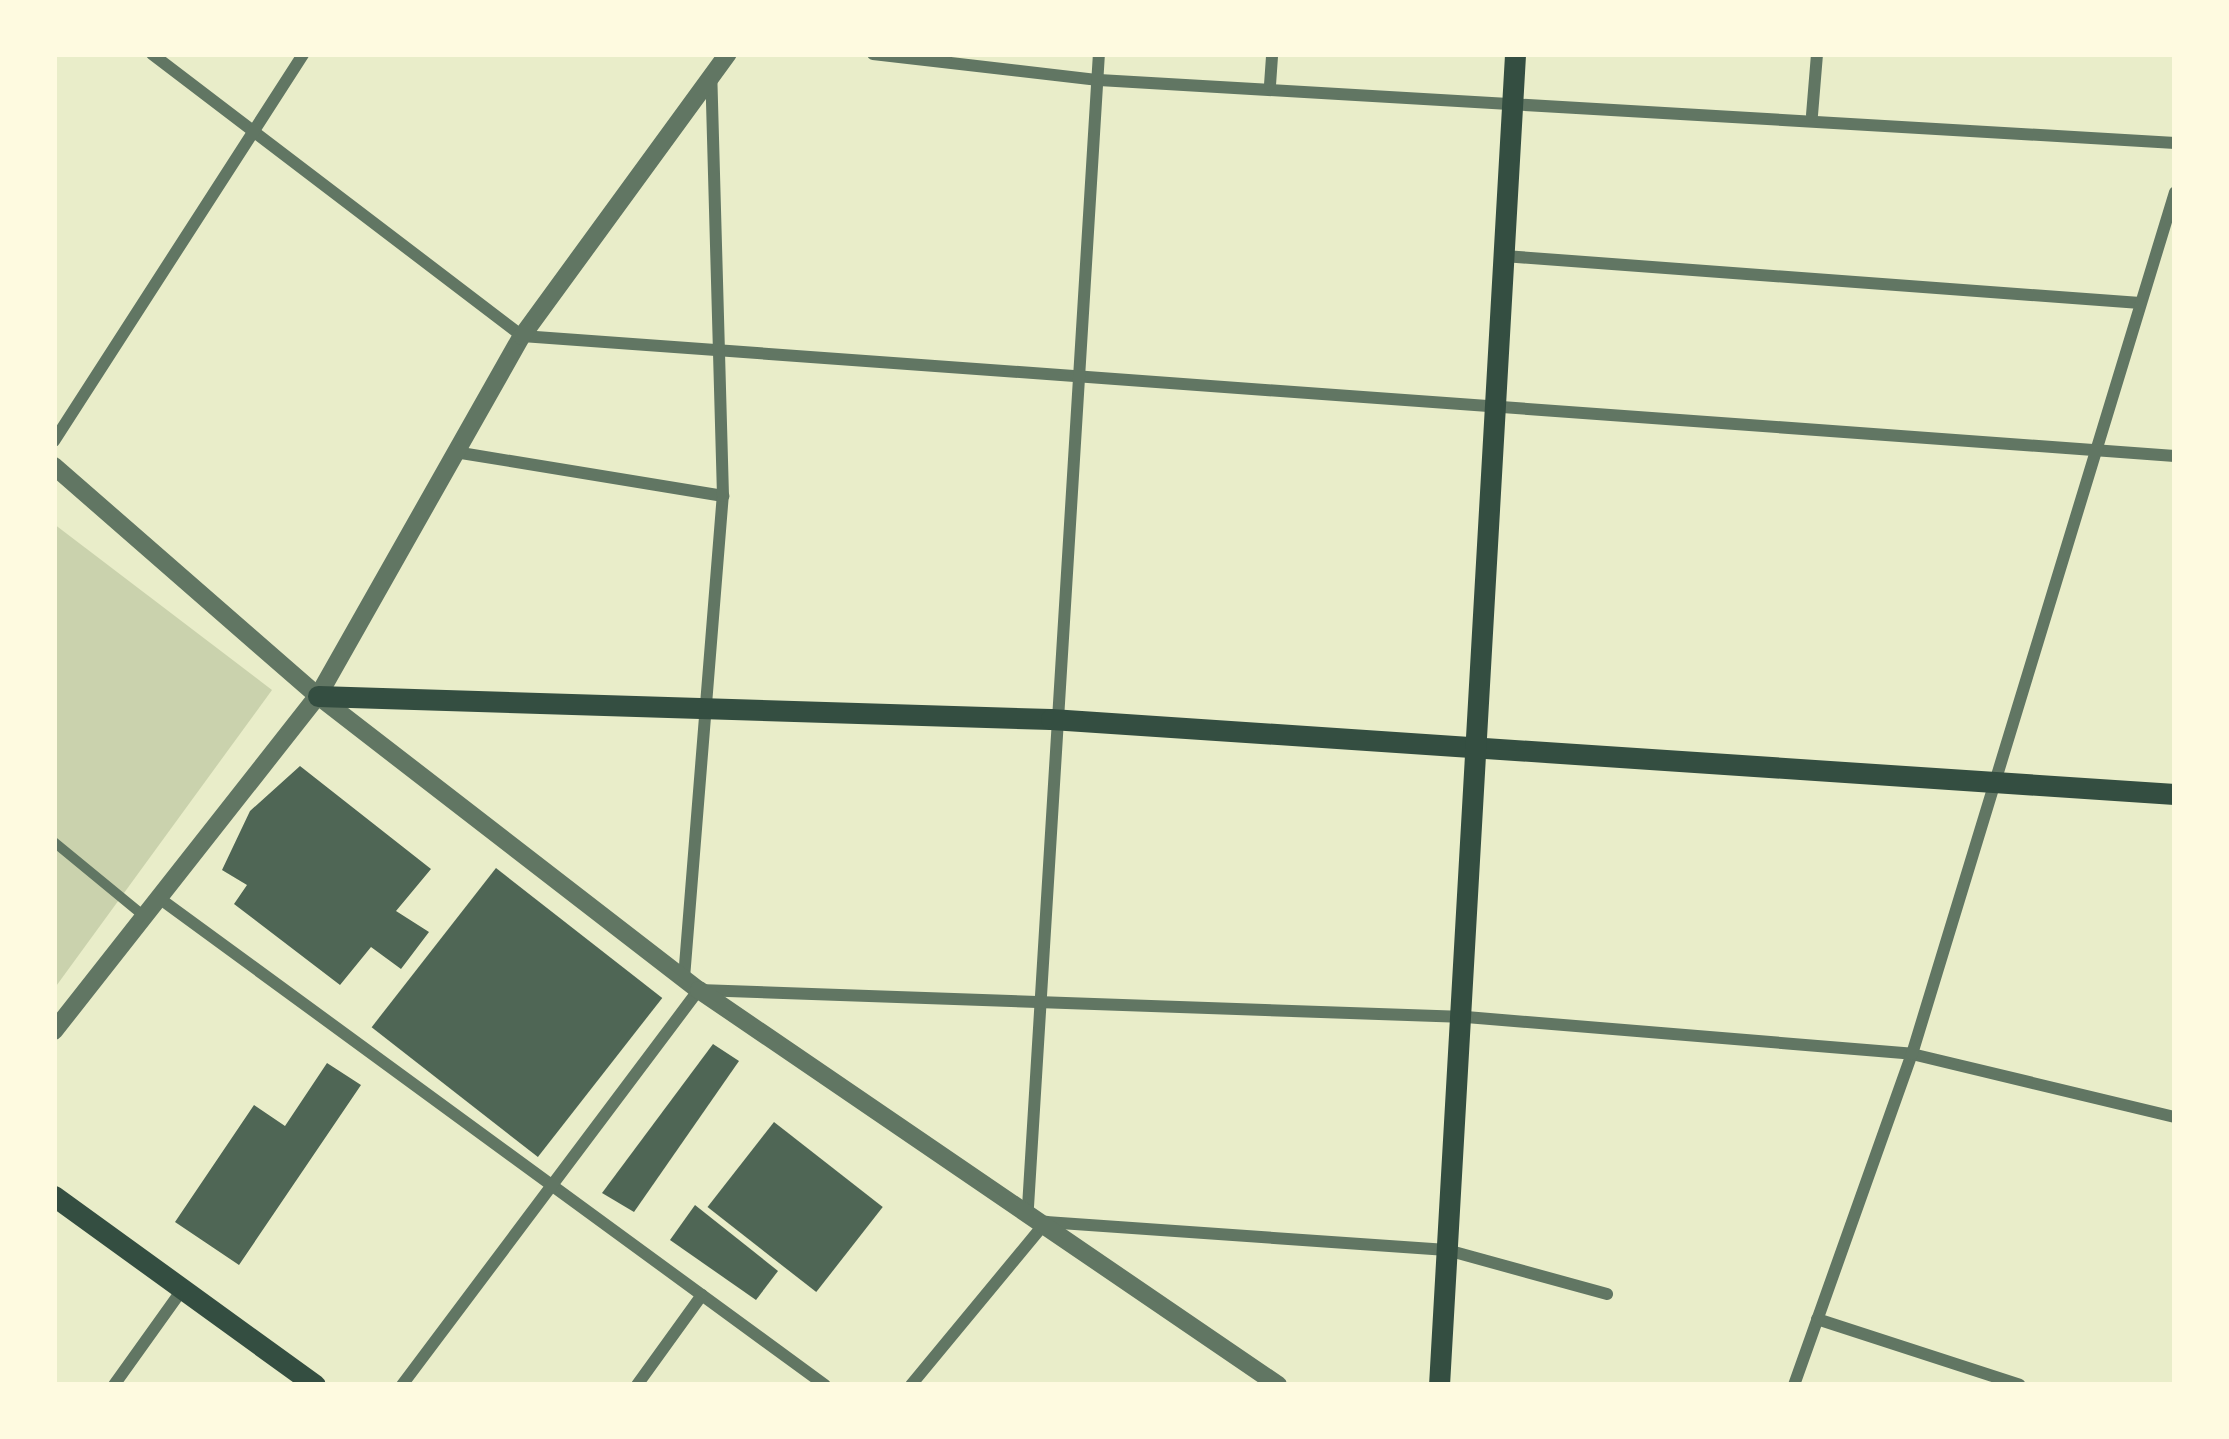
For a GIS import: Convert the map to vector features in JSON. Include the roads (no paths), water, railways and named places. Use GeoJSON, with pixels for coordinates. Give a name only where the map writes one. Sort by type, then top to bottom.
{"type":"FeatureCollection","features":[{"type":"Feature","properties":{"kind":"main road"},"geometry":{"type":"LineString","coordinates":[[1439,1385],[1466,1017],[1471,751],[1515,54]]}},
{"type":"Feature","properties":{"kind":"main road"},"geometry":{"type":"LineString","coordinates":[[318,696],[712,716],[1051,719],[1471,751],[2175,794]]}},
{"type":"Feature","properties":{"kind":"main road"},"geometry":{"type":"LineString","coordinates":[[54,1196],[315,1385]]}},
{"type":"Feature","properties":{"kind":"street"},"geometry":{"type":"LineString","coordinates":[[152,54],[259,130],[522,336],[1080,383],[2175,456]]}},
{"type":"Feature","properties":{"kind":"street"},"geometry":{"type":"LineString","coordinates":[[54,441],[259,130],[303,54]]}},
{"type":"Feature","properties":{"kind":"street"},"geometry":{"type":"LineString","coordinates":[[54,1030],[318,696],[522,336],[728,54]]}},
{"type":"Feature","properties":{"kind":"street"},"geometry":{"type":"LineString","coordinates":[[873,54],[1099,80],[1812,115],[2175,143]]}},
{"type":"Feature","properties":{"kind":"street"},"geometry":{"type":"LineString","coordinates":[[1028,1208],[1051,719],[1080,383],[1099,54]]}},
{"type":"Feature","properties":{"kind":"street"},"geometry":{"type":"LineString","coordinates":[[1270,85],[1272,54]]}},
{"type":"Feature","properties":{"kind":"street"},"geometry":{"type":"LineString","coordinates":[[1812,115],[1817,54]]}},
{"type":"Feature","properties":{"kind":"street"},"geometry":{"type":"LineString","coordinates":[[402,1385],[555,1187],[692,984],[723,496],[725,353],[711,77]]}},
{"type":"Feature","properties":{"kind":"street"},"geometry":{"type":"LineString","coordinates":[[1794,1385],[1912,1054],[1986,781],[2175,192]]}},
{"type":"Feature","properties":{"kind":"street"},"geometry":{"type":"LineString","coordinates":[[1504,256],[2140,303]]}},
{"type":"Feature","properties":{"kind":"street"},"geometry":{"type":"LineString","coordinates":[[454,452],[723,496]]}},
{"type":"Feature","properties":{"kind":"street"},"geometry":{"type":"LineString","coordinates":[[54,466],[318,696],[692,984],[1028,1208],[1278,1385]]}},
{"type":"Feature","properties":{"kind":"street"},"geometry":{"type":"LineString","coordinates":[[54,842],[145,917]]}},
{"type":"Feature","properties":{"kind":"street"},"geometry":{"type":"LineString","coordinates":[[160,898],[825,1385]]}},
{"type":"Feature","properties":{"kind":"street"},"geometry":{"type":"LineString","coordinates":[[692,984],[1466,1017],[1912,1054],[2175,1117]]}},
{"type":"Feature","properties":{"kind":"street"},"geometry":{"type":"LineString","coordinates":[[1046,1222],[1447,1250],[1606,1294]]}},
{"type":"Feature","properties":{"kind":"street"},"geometry":{"type":"LineString","coordinates":[[910,1385],[1046,1222]]}},
{"type":"Feature","properties":{"kind":"street"},"geometry":{"type":"LineString","coordinates":[[114,1385],[182,1290]]}},
{"type":"Feature","properties":{"kind":"street"},"geometry":{"type":"LineString","coordinates":[[638,1385],[702,1294]]}},
{"type":"Feature","properties":{"kind":"street"},"geometry":{"type":"LineString","coordinates":[[1817,1319],[2020,1385]]}}]}
